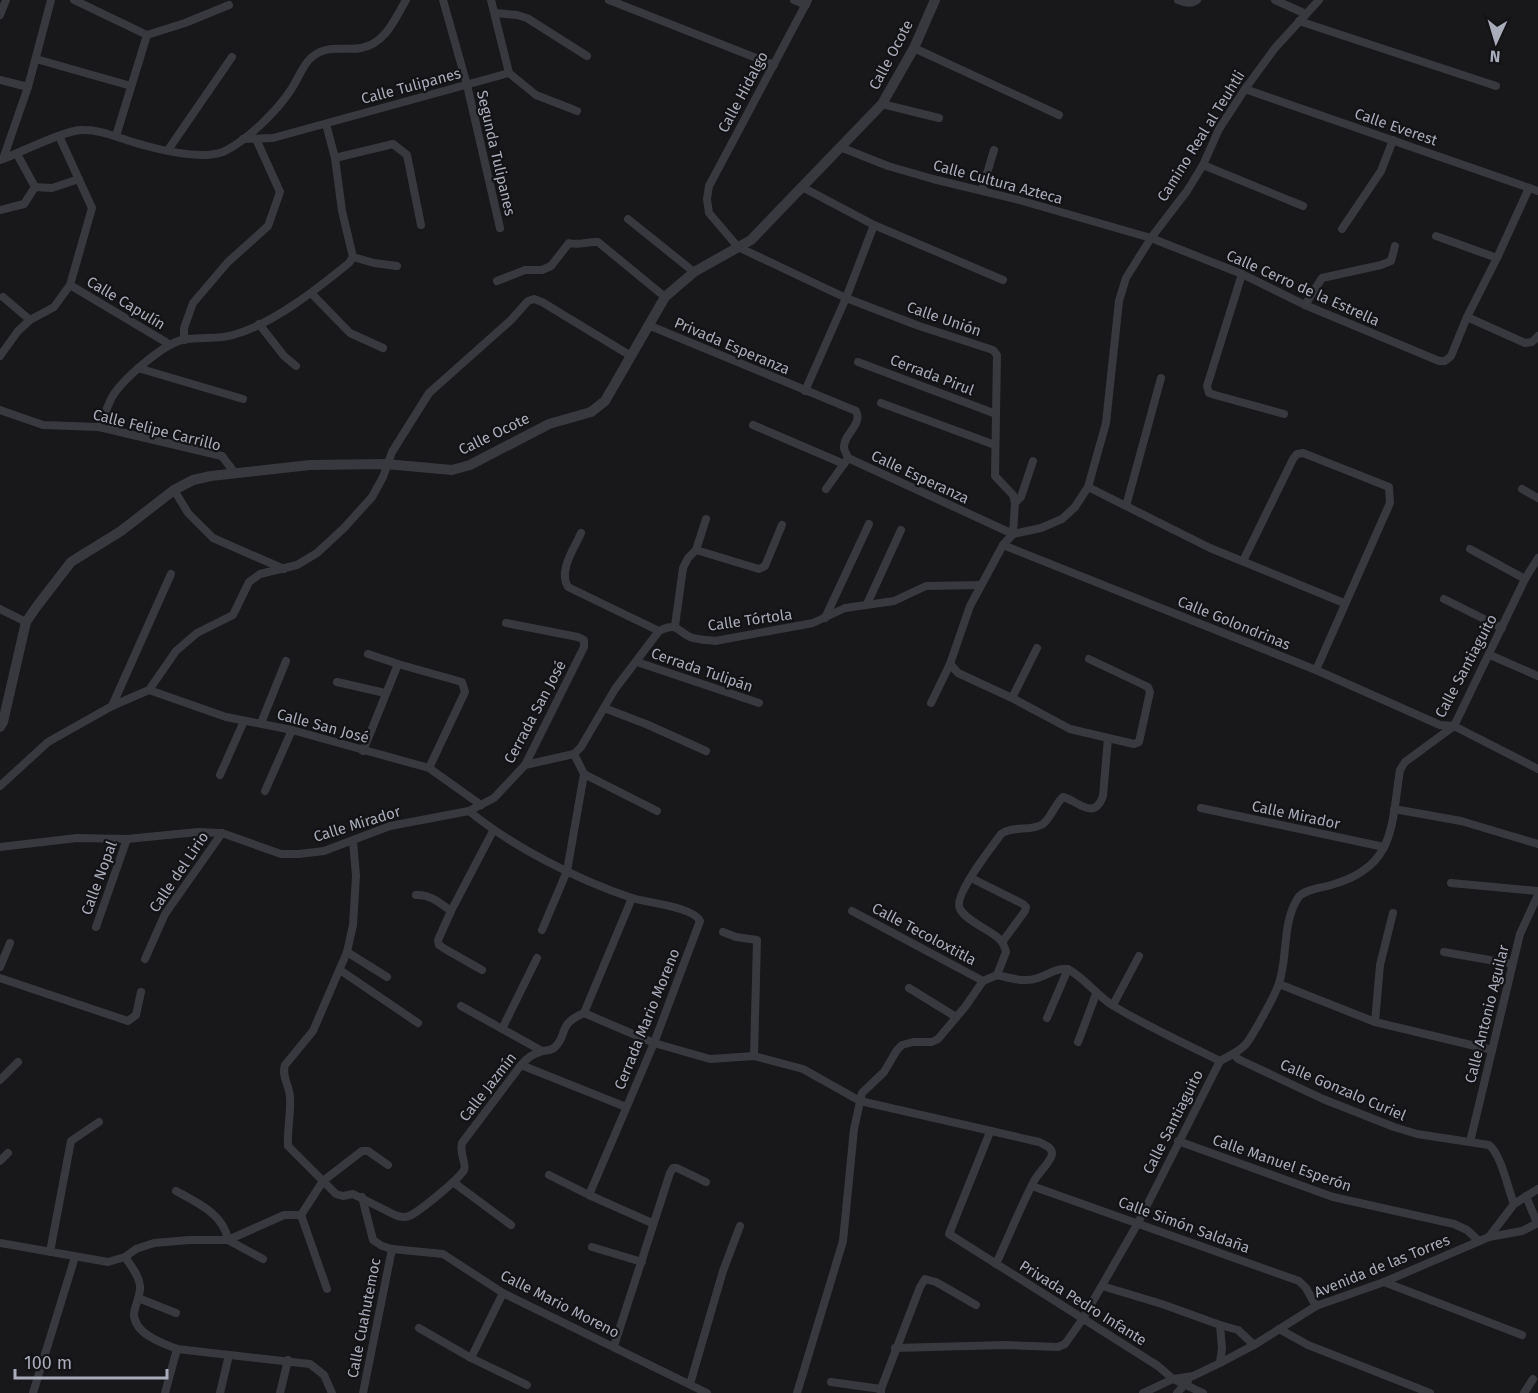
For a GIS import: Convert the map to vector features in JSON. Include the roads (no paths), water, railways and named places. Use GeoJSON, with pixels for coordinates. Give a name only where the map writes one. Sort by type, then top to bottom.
{"type":"FeatureCollection","features":[{"type":"Feature","properties":{"kind":"street"},"geometry":{"type":"LineString","coordinates":[[0,15],[6,0]]}},
{"type":"Feature","properties":{"kind":"street"},"geometry":{"type":"LineString","coordinates":[[2,159],[28,87],[51,0]]}},
{"type":"Feature","properties":{"kind":"street"},"geometry":{"type":"LineString","coordinates":[[74,0],[147,35],[229,5]]}},
{"type":"Feature","properties":{"kind":"street"},"geometry":{"type":"LineString","coordinates":[[2,159],[79,130],[97,130],[142,145],[168,150],[217,155],[229,150],[269,115],[290,92],[313,56],[325,49],[361,48],[375,42],[390,28],[406,0]]}},
{"type":"Feature","properties":{"kind":"street","name":"Segunda Tulipanes"},"geometry":{"type":"LineString","coordinates":[[443,0],[467,85],[500,228]]}},
{"type":"Feature","properties":{"kind":"street"},"geometry":{"type":"LineString","coordinates":[[491,0],[508,73],[536,95],[577,111]]}},
{"type":"Feature","properties":{"kind":"street"},"geometry":{"type":"LineString","coordinates":[[609,0],[774,65]]}},
{"type":"Feature","properties":{"kind":"street"},"geometry":{"type":"LineString","coordinates":[[794,0],[807,2]]}},
{"type":"Feature","properties":{"kind":"street","name":"Calle Ocote"},"geometry":{"type":"LineString","coordinates":[[0,728],[26,622],[71,562],[121,531],[174,490],[193,480],[234,472],[310,465],[386,464],[452,470],[470,465],[549,424],[591,412],[605,401],[665,297],[694,272],[751,240],[882,104],[914,48],[935,0]]}},
{"type":"Feature","properties":{"kind":"street"},"geometry":{"type":"LineString","coordinates":[[1178,0],[1186,3],[1197,0]]}},
{"type":"Feature","properties":{"kind":"street"},"geometry":{"type":"LineString","coordinates":[[1275,0],[1306,14]]}},
{"type":"Feature","properties":{"kind":"street","name":"Camino Real al Teuhtli"},"geometry":{"type":"LineString","coordinates":[[1013,534],[1041,528],[1062,519],[1075,507],[1088,487],[1106,423],[1119,301],[1126,278],[1150,238],[1187,191],[1203,165],[1219,129],[1245,89],[1275,48],[1318,0]]}},
{"type":"Feature","properties":{"kind":"street","name":"Calle Hidalgo"},"geometry":{"type":"LineString","coordinates":[[738,247],[709,213],[707,199],[709,186],[807,2]]}},
{"type":"Feature","properties":{"kind":"street"},"geometry":{"type":"LineString","coordinates":[[495,13],[527,18],[587,56]]}},
{"type":"Feature","properties":{"kind":"street"},"geometry":{"type":"LineString","coordinates":[[1299,21],[1496,86]]}},
{"type":"Feature","properties":{"kind":"street"},"geometry":{"type":"LineString","coordinates":[[116,136],[147,35]]}},
{"type":"Feature","properties":{"kind":"street"},"geometry":{"type":"LineString","coordinates":[[914,48],[1059,115]]}},
{"type":"Feature","properties":{"kind":"street"},"geometry":{"type":"LineString","coordinates":[[168,150],[232,57]]}},
{"type":"Feature","properties":{"kind":"street"},"geometry":{"type":"LineString","coordinates":[[36,59],[131,86]]}},
{"type":"Feature","properties":{"kind":"street","name":"Calle Tulipanes"},"geometry":{"type":"LineString","coordinates":[[243,139],[273,138],[508,73]]}},
{"type":"Feature","properties":{"kind":"street"},"geometry":{"type":"LineString","coordinates":[[0,80],[28,87]]}},
{"type":"Feature","properties":{"kind":"street","name":"Calle Everest"},"geometry":{"type":"LineString","coordinates":[[1245,89],[1534,189]]}},
{"type":"Feature","properties":{"kind":"street"},"geometry":{"type":"LineString","coordinates":[[882,104],[939,118]]}},
{"type":"Feature","properties":{"kind":"street"},"geometry":{"type":"LineString","coordinates":[[99,427],[113,396],[138,369],[169,344],[184,340],[232,336],[259,324],[312,294],[349,263],[353,257],[342,211],[335,158],[326,124]]}},
{"type":"Feature","properties":{"kind":"street"},"geometry":{"type":"LineString","coordinates":[[0,356],[18,331],[30,320],[54,307],[70,285],[92,208],[59,136]]}},
{"type":"Feature","properties":{"kind":"street"},"geometry":{"type":"LineString","coordinates":[[184,340],[184,328],[193,303],[228,262],[268,226],[280,192],[255,139]]}},
{"type":"Feature","properties":{"kind":"street"},"geometry":{"type":"LineString","coordinates":[[1342,229],[1381,171],[1393,140]]}},
{"type":"Feature","properties":{"kind":"street"},"geometry":{"type":"LineString","coordinates":[[335,158],[393,144],[400,147],[407,155],[421,225]]}},
{"type":"Feature","properties":{"kind":"street","name":"Calle Cultura Azteca"},"geometry":{"type":"LineString","coordinates":[[840,147],[888,166],[1150,238]]}},
{"type":"Feature","properties":{"kind":"street"},"geometry":{"type":"LineString","coordinates":[[982,190],[994,150]]}},
{"type":"Feature","properties":{"kind":"street"},"geometry":{"type":"LineString","coordinates":[[17,154],[35,187]]}},
{"type":"Feature","properties":{"kind":"street"},"geometry":{"type":"LineString","coordinates":[[1203,165],[1303,206]]}},
{"type":"Feature","properties":{"kind":"street"},"geometry":{"type":"LineString","coordinates":[[35,187],[52,188],[79,179]]}},
{"type":"Feature","properties":{"kind":"street"},"geometry":{"type":"LineString","coordinates":[[0,210],[24,204],[35,187]]}},
{"type":"Feature","properties":{"kind":"street"},"geometry":{"type":"LineString","coordinates":[[802,187],[874,225],[1003,280]]}},
{"type":"Feature","properties":{"kind":"street"},"geometry":{"type":"LineString","coordinates":[[1534,189],[1467,317],[1525,343],[1532,342],[1538,336]]}},
{"type":"Feature","properties":{"kind":"street"},"geometry":{"type":"LineString","coordinates":[[628,219],[694,272]]}},
{"type":"Feature","properties":{"kind":"street"},"geometry":{"type":"LineString","coordinates":[[805,392],[846,298],[874,225]]}},
{"type":"Feature","properties":{"kind":"street"},"geometry":{"type":"LineString","coordinates":[[1436,236],[1497,258]]}},
{"type":"Feature","properties":{"kind":"street","name":"Calle Cerro de la Estrella"},"geometry":{"type":"LineString","coordinates":[[1150,238],[1242,274],[1305,305],[1439,361],[1445,361],[1451,356],[1467,317]]}},
{"type":"Feature","properties":{"kind":"street"},"geometry":{"type":"LineString","coordinates":[[496,281],[525,270],[542,270],[551,266],[569,243],[580,246],[598,242],[665,297]]}},
{"type":"Feature","properties":{"kind":"street"},"geometry":{"type":"LineString","coordinates":[[1305,305],[1322,278],[1391,261],[1395,246]]}},
{"type":"Feature","properties":{"kind":"street","name":"Calle Unión"},"geometry":{"type":"LineString","coordinates":[[738,247],[846,298],[919,326],[993,350],[997,355],[995,476],[1013,495],[1015,503]]}},
{"type":"Feature","properties":{"kind":"street"},"geometry":{"type":"LineString","coordinates":[[353,257],[397,266]]}},
{"type":"Feature","properties":{"kind":"street"},"geometry":{"type":"LineString","coordinates":[[1242,274],[1207,386],[1209,393],[1284,414]]}},
{"type":"Feature","properties":{"kind":"street","name":"Calle Capulín"},"geometry":{"type":"LineString","coordinates":[[70,285],[169,344]]}},
{"type":"Feature","properties":{"kind":"street"},"geometry":{"type":"LineString","coordinates":[[312,294],[350,333],[382,348]]}},
{"type":"Feature","properties":{"kind":"street"},"geometry":{"type":"LineString","coordinates":[[3,297],[30,320]]}},
{"type":"Feature","properties":{"kind":"street"},"geometry":{"type":"LineString","coordinates":[[0,786],[48,742],[112,706],[149,690],[176,651],[197,633],[233,615],[249,582],[260,574],[297,565],[317,553],[372,497],[383,477],[386,464],[408,424],[429,393],[510,321],[528,301],[534,299],[542,302],[631,356]]}},
{"type":"Feature","properties":{"kind":"street"},"geometry":{"type":"LineString","coordinates":[[259,324],[284,356],[296,366]]}},
{"type":"Feature","properties":{"kind":"street","name":"Privada Esperanza"},"geometry":{"type":"LineString","coordinates":[[648,326],[805,392]]}},
{"type":"Feature","properties":{"kind":"street","name":"Cerrada Pirul"},"geometry":{"type":"LineString","coordinates":[[858,362],[996,414]]}},
{"type":"Feature","properties":{"kind":"street"},"geometry":{"type":"LineString","coordinates":[[138,369],[243,399]]}},
{"type":"Feature","properties":{"kind":"street"},"geometry":{"type":"LineString","coordinates":[[1126,506],[1161,378]]}},
{"type":"Feature","properties":{"kind":"street","name":"Calle Esperanza"},"geometry":{"type":"LineString","coordinates":[[805,392],[856,411],[858,420],[846,438],[844,447],[846,461],[1013,534]]}},
{"type":"Feature","properties":{"kind":"street"},"geometry":{"type":"LineString","coordinates":[[881,403],[995,445]]}},
{"type":"Feature","properties":{"kind":"street","name":"Calle Felipe Carrillo"},"geometry":{"type":"LineString","coordinates":[[0,410],[43,425],[99,427],[222,456],[234,472]]}},
{"type":"Feature","properties":{"kind":"street"},"geometry":{"type":"LineString","coordinates":[[753,425],[846,461],[826,489]]}},
{"type":"Feature","properties":{"kind":"street"},"geometry":{"type":"LineString","coordinates":[[1243,561],[1297,454],[1303,453],[1389,487],[1390,503],[1316,670]]}},
{"type":"Feature","properties":{"kind":"street"},"geometry":{"type":"LineString","coordinates":[[931,703],[950,664],[970,606],[1003,545],[1013,534],[1015,503],[1021,497],[1033,461]]}},
{"type":"Feature","properties":{"kind":"street"},"geometry":{"type":"LineString","coordinates":[[1088,487],[1210,548],[1344,603]]}},
{"type":"Feature","properties":{"kind":"street"},"geometry":{"type":"LineString","coordinates":[[1522,489],[1538,498]]}},
{"type":"Feature","properties":{"kind":"street"},"geometry":{"type":"LineString","coordinates":[[174,490],[188,513],[213,538],[284,569]]}},
{"type":"Feature","properties":{"kind":"street"},"geometry":{"type":"LineString","coordinates":[[525,765],[574,754],[581,747],[615,689],[659,631],[675,627],[683,568],[688,558],[696,550],[706,519]]}},
{"type":"Feature","properties":{"kind":"street"},"geometry":{"type":"LineString","coordinates":[[825,619],[869,524]]}},
{"type":"Feature","properties":{"kind":"street"},"geometry":{"type":"LineString","coordinates":[[696,550],[759,569],[765,566],[782,525]]}},
{"type":"Feature","properties":{"kind":"street"},"geometry":{"type":"LineString","coordinates":[[867,604],[901,530]]}},
{"type":"Feature","properties":{"kind":"street"},"geometry":{"type":"LineString","coordinates":[[581,533],[564,570],[564,580],[568,587],[659,631]]}},
{"type":"Feature","properties":{"kind":"street","name":"Calle Golondrinas"},"geometry":{"type":"LineString","coordinates":[[1003,545],[1316,670],[1440,725],[1454,726],[1538,769]]}},
{"type":"Feature","properties":{"kind":"street"},"geometry":{"type":"LineString","coordinates":[[1470,549],[1525,579]]}},
{"type":"Feature","properties":{"kind":"street","name":"Calle Santiaguito"},"geometry":{"type":"LineString","coordinates":[[895,1348],[1005,1345],[1058,1347],[1065,1344],[1082,1320],[1138,1223],[1220,1061],[1234,1054],[1249,1040],[1279,984],[1291,914],[1299,897],[1306,892],[1339,883],[1366,870],[1377,861],[1392,827],[1400,770],[1405,762],[1454,726],[1525,579],[1538,558]]}},
{"type":"Feature","properties":{"kind":"street"},"geometry":{"type":"LineString","coordinates":[[112,706],[171,574]]}},
{"type":"Feature","properties":{"kind":"street","name":"Calle Tórtola"},"geometry":{"type":"LineString","coordinates":[[675,627],[689,636],[715,641],[797,627],[825,619],[845,608],[894,601],[935,584],[981,585]]}},
{"type":"Feature","properties":{"kind":"street"},"geometry":{"type":"LineString","coordinates":[[1444,599],[1502,628]]}},
{"type":"Feature","properties":{"kind":"street"},"geometry":{"type":"LineString","coordinates":[[0,609],[26,622]]}},
{"type":"Feature","properties":{"kind":"street","name":"Cerrada San José"},"geometry":{"type":"LineString","coordinates":[[469,811],[503,790],[525,765],[585,647],[584,640],[578,637],[506,623]]}},
{"type":"Feature","properties":{"kind":"street"},"geometry":{"type":"LineString","coordinates":[[1012,698],[1037,648]]}},
{"type":"Feature","properties":{"kind":"street"},"geometry":{"type":"LineString","coordinates":[[368,654],[462,682],[465,686],[465,692],[429,768]]}},
{"type":"Feature","properties":{"kind":"street"},"geometry":{"type":"LineString","coordinates":[[1490,655],[1538,676]]}},
{"type":"Feature","properties":{"kind":"street"},"geometry":{"type":"LineString","coordinates":[[950,664],[958,673],[1070,729],[1134,744],[1139,742],[1150,692],[1148,687],[1089,659]]}},
{"type":"Feature","properties":{"kind":"street"},"geometry":{"type":"LineString","coordinates":[[261,723],[286,661]]}},
{"type":"Feature","properties":{"kind":"street","name":"Cerrada Tulipán"},"geometry":{"type":"LineString","coordinates":[[637,662],[759,704]]}},
{"type":"Feature","properties":{"kind":"street"},"geometry":{"type":"LineString","coordinates":[[363,751],[398,664]]}},
{"type":"Feature","properties":{"kind":"street"},"geometry":{"type":"LineString","coordinates":[[337,681],[385,693]]}},
{"type":"Feature","properties":{"kind":"street","name":"Calle San José"},"geometry":{"type":"LineString","coordinates":[[149,690],[226,717],[292,730],[429,768],[481,805]]}},
{"type":"Feature","properties":{"kind":"street"},"geometry":{"type":"LineString","coordinates":[[604,708],[706,751]]}},
{"type":"Feature","properties":{"kind":"street"},"geometry":{"type":"LineString","coordinates":[[220,775],[244,721]]}},
{"type":"Feature","properties":{"kind":"street"},"geometry":{"type":"LineString","coordinates":[[265,791],[292,730]]}},
{"type":"Feature","properties":{"kind":"street"},"geometry":{"type":"LineString","coordinates":[[997,975],[1006,952],[1003,941],[968,917],[960,909],[958,900],[970,878],[1001,834],[1007,830],[1040,825],[1045,822],[1063,797],[1083,808],[1093,808],[1100,804],[1103,796],[1108,738]]}},
{"type":"Feature","properties":{"kind":"street"},"geometry":{"type":"LineString","coordinates":[[542,930],[567,871],[584,774],[574,754]]}},
{"type":"Feature","properties":{"kind":"street"},"geometry":{"type":"LineString","coordinates":[[584,774],[657,811]]}},
{"type":"Feature","properties":{"kind":"street","name":"Calle Mirador"},"geometry":{"type":"LineString","coordinates":[[1201,808],[1384,847]]}},
{"type":"Feature","properties":{"kind":"street"},"geometry":{"type":"LineString","coordinates":[[1394,809],[1461,821],[1538,844]]}},
{"type":"Feature","properties":{"kind":"street"},"geometry":{"type":"LineString","coordinates":[[469,811],[493,831],[567,871],[632,898]]}},
{"type":"Feature","properties":{"kind":"street","name":"Calle Mirador"},"geometry":{"type":"LineString","coordinates":[[0,847],[77,838],[127,839],[198,832],[222,833],[281,854],[324,851],[390,826],[469,811]]}},
{"type":"Feature","properties":{"kind":"street"},"geometry":{"type":"LineString","coordinates":[[482,970],[439,945],[438,940],[450,911],[493,831]]}},
{"type":"Feature","properties":{"kind":"street","name":"Calle del Lirio"},"geometry":{"type":"LineString","coordinates":[[145,959],[165,914],[222,833]]}},
{"type":"Feature","properties":{"kind":"street","name":"Calle Nopal"},"geometry":{"type":"LineString","coordinates":[[96,927],[127,839]]}},
{"type":"Feature","properties":{"kind":"street"},"geometry":{"type":"LineString","coordinates":[[354,841],[356,876],[353,926],[347,952],[313,1031],[285,1065],[283,1071],[289,1086],[290,1097],[288,1146],[336,1194],[343,1196],[353,1194],[362,1197],[402,1218],[414,1214],[453,1182],[511,1225]]}},
{"type":"Feature","properties":{"kind":"street"},"geometry":{"type":"LineString","coordinates":[[970,878],[1026,907],[1003,941]]}},
{"type":"Feature","properties":{"kind":"street"},"geometry":{"type":"LineString","coordinates":[[1451,883],[1538,891]]}},
{"type":"Feature","properties":{"kind":"street"},"geometry":{"type":"LineString","coordinates":[[416,895],[424,894],[450,911]]}},
{"type":"Feature","properties":{"kind":"street","name":"Calle Antonio Aguilar"},"geometry":{"type":"LineString","coordinates":[[1470,1142],[1520,934],[1534,912],[1538,896]]}},
{"type":"Feature","properties":{"kind":"street","name":"Calle Jazmín"},"geometry":{"type":"LineString","coordinates":[[453,1182],[465,1169],[460,1155],[462,1143],[521,1065],[529,1056],[551,1050],[556,1046],[565,1025],[571,1018],[584,1013],[632,898]]}},
{"type":"Feature","properties":{"kind":"street","name":"Cerrada Mario Moreno"},"geometry":{"type":"LineString","coordinates":[[589,1195],[654,1042],[700,921],[698,916],[686,910],[632,898]]}},
{"type":"Feature","properties":{"kind":"street","name":"Calle Tecoloxtitla"},"geometry":{"type":"LineString","coordinates":[[852,911],[983,981]]}},
{"type":"Feature","properties":{"kind":"street"},"geometry":{"type":"LineString","coordinates":[[1375,1022],[1380,965],[1393,912]]}},
{"type":"Feature","properties":{"kind":"street"},"geometry":{"type":"LineString","coordinates":[[723,932],[736,937],[758,940],[754,1056]]}},
{"type":"Feature","properties":{"kind":"street"},"geometry":{"type":"LineString","coordinates":[[0,968],[10,943]]}},
{"type":"Feature","properties":{"kind":"street"},"geometry":{"type":"LineString","coordinates":[[347,952],[387,976]]}},
{"type":"Feature","properties":{"kind":"street"},"geometry":{"type":"LineString","coordinates":[[1444,952],[1512,964]]}},
{"type":"Feature","properties":{"kind":"street"},"geometry":{"type":"LineString","coordinates":[[1113,1005],[1139,956]]}},
{"type":"Feature","properties":{"kind":"street"},"geometry":{"type":"LineString","coordinates":[[502,1029],[537,958]]}},
{"type":"Feature","properties":{"kind":"street"},"geometry":{"type":"LineString","coordinates":[[797,1393],[843,1241],[854,1129],[862,1093],[884,1072],[902,1045],[932,1042],[938,1039],[983,981],[997,975],[1022,981],[1035,980],[1060,969],[1068,969],[1096,994],[1113,1005],[1220,1061]]}},
{"type":"Feature","properties":{"kind":"street"},"geometry":{"type":"LineString","coordinates":[[1047,1018],[1068,969]]}},
{"type":"Feature","properties":{"kind":"street"},"geometry":{"type":"LineString","coordinates":[[340,970],[418,1023]]}},
{"type":"Feature","properties":{"kind":"street"},"geometry":{"type":"LineString","coordinates":[[0,978],[128,1020],[136,1015],[141,992]]}},
{"type":"Feature","properties":{"kind":"street"},"geometry":{"type":"LineString","coordinates":[[1279,984],[1375,1022],[1492,1050]]}},
{"type":"Feature","properties":{"kind":"street"},"geometry":{"type":"LineString","coordinates":[[909,988],[956,1017]]}},
{"type":"Feature","properties":{"kind":"street"},"geometry":{"type":"LineString","coordinates":[[1078,1042],[1096,994]]}},
{"type":"Feature","properties":{"kind":"street"},"geometry":{"type":"LineString","coordinates":[[461,1006],[542,1051]]}},
{"type":"Feature","properties":{"kind":"street"},"geometry":{"type":"LineString","coordinates":[[584,1013],[654,1042],[710,1059],[754,1056],[803,1068],[860,1101],[1048,1146],[1052,1151],[1052,1157],[1048,1164],[1040,1170],[996,1264]]}},
{"type":"Feature","properties":{"kind":"street","name":"Calle Gonzalo Curiel"},"geometry":{"type":"LineString","coordinates":[[1234,1054],[1238,1059],[1323,1099],[1394,1127],[1417,1134],[1490,1145],[1494,1148],[1514,1204]]}},
{"type":"Feature","properties":{"kind":"street"},"geometry":{"type":"LineString","coordinates":[[0,1080],[18,1062]]}},
{"type":"Feature","properties":{"kind":"street"},"geometry":{"type":"LineString","coordinates":[[521,1065],[626,1107]]}},
{"type":"Feature","properties":{"kind":"street"},"geometry":{"type":"LineString","coordinates":[[50,1252],[71,1142],[99,1122]]}},
{"type":"Feature","properties":{"kind":"street","name":"Privada Pedro Infante"},"geometry":{"type":"LineString","coordinates":[[990,1132],[949,1234],[1158,1366],[1173,1379],[1186,1383],[1203,1393]]}},
{"type":"Feature","properties":{"kind":"street","name":"Calle Manuel Esperón"},"geometry":{"type":"LineString","coordinates":[[1178,1141],[1333,1197],[1454,1224],[1467,1230],[1479,1241]]}},
{"type":"Feature","properties":{"kind":"street"},"geometry":{"type":"LineString","coordinates":[[301,1215],[323,1181],[362,1151],[368,1151],[388,1165]]}},
{"type":"Feature","properties":{"kind":"street"},"geometry":{"type":"LineString","coordinates":[[0,1161],[8,1153]]}},
{"type":"Feature","properties":{"kind":"street"},"geometry":{"type":"LineString","coordinates":[[614,1346],[642,1262],[652,1223],[673,1168],[706,1182]]}},
{"type":"Feature","properties":{"kind":"street"},"geometry":{"type":"LineString","coordinates":[[549,1175],[652,1223]]}},
{"type":"Feature","properties":{"kind":"street","name":"Calle Simón Saldaña"},"geometry":{"type":"LineString","coordinates":[[1032,1186],[1299,1281],[1306,1288],[1316,1306]]}},
{"type":"Feature","properties":{"kind":"street"},"geometry":{"type":"LineString","coordinates":[[1489,1237],[1514,1204],[1538,1189]]}},
{"type":"Feature","properties":{"kind":"street"},"geometry":{"type":"LineString","coordinates":[[176,1191],[210,1211],[227,1231],[228,1240]]}},
{"type":"Feature","properties":{"kind":"street"},"geometry":{"type":"LineString","coordinates":[[1526,1196],[1538,1223]]}},
{"type":"Feature","properties":{"kind":"street"},"geometry":{"type":"LineString","coordinates":[[362,1197],[373,1240],[392,1249]]}},
{"type":"Feature","properties":{"kind":"street"},"geometry":{"type":"LineString","coordinates":[[0,1243],[108,1262],[125,1257],[136,1249],[154,1243],[228,1240],[285,1215],[301,1215]]}},
{"type":"Feature","properties":{"kind":"street"},"geometry":{"type":"LineString","coordinates":[[301,1215],[327,1289]]}},
{"type":"Feature","properties":{"kind":"street","name":"Avenida de las Torres"},"geometry":{"type":"LineString","coordinates":[[1143,1393],[1173,1379],[1193,1376],[1220,1363],[1254,1345],[1316,1306],[1384,1282],[1489,1237],[1522,1231],[1538,1223]]}},
{"type":"Feature","properties":{"kind":"street"},"geometry":{"type":"LineString","coordinates":[[690,1384],[723,1271],[740,1226]]}},
{"type":"Feature","properties":{"kind":"street"},"geometry":{"type":"LineString","coordinates":[[228,1240],[263,1259]]}},
{"type":"Feature","properties":{"kind":"street"},"geometry":{"type":"LineString","coordinates":[[592,1247],[642,1262]]}},
{"type":"Feature","properties":{"kind":"street","name":"Calle Mario Moreno"},"geometry":{"type":"LineString","coordinates":[[392,1249],[443,1254],[503,1293],[708,1393]]}},
{"type":"Feature","properties":{"kind":"street","name":"Calle Cuahutemoc"},"geometry":{"type":"LineString","coordinates":[[363,1393],[392,1249]]}},
{"type":"Feature","properties":{"kind":"street"},"geometry":{"type":"LineString","coordinates":[[33,1393],[75,1257]]}},
{"type":"Feature","properties":{"kind":"street"},"geometry":{"type":"LineString","coordinates":[[125,1257],[136,1273],[140,1286],[134,1316],[141,1330],[161,1343],[177,1349],[310,1364],[324,1375],[332,1393]]}},
{"type":"Feature","properties":{"kind":"street"},"geometry":{"type":"LineString","coordinates":[[831,1382],[881,1391],[895,1348],[925,1279],[936,1281],[976,1305]]}},
{"type":"Feature","properties":{"kind":"street"},"geometry":{"type":"LineString","coordinates":[[1384,1282],[1522,1335]]}},
{"type":"Feature","properties":{"kind":"street"},"geometry":{"type":"LineString","coordinates":[[1102,1286],[1238,1330],[1254,1345]]}},
{"type":"Feature","properties":{"kind":"street"},"geometry":{"type":"LineString","coordinates":[[471,1358],[503,1293]]}},
{"type":"Feature","properties":{"kind":"street"},"geometry":{"type":"LineString","coordinates":[[138,1298],[176,1313]]}},
{"type":"Feature","properties":{"kind":"street"},"geometry":{"type":"LineString","coordinates":[[1220,1325],[1222,1348],[1220,1363]]}},
{"type":"Feature","properties":{"kind":"street"},"geometry":{"type":"LineString","coordinates":[[419,1328],[471,1358],[527,1385]]}},
{"type":"Feature","properties":{"kind":"street"},"geometry":{"type":"LineString","coordinates":[[1279,1329],[1308,1345],[1430,1393]]}},
{"type":"Feature","properties":{"kind":"street"},"geometry":{"type":"LineString","coordinates":[[165,1393],[177,1349]]}},
{"type":"Feature","properties":{"kind":"street"},"geometry":{"type":"LineString","coordinates":[[220,1393],[229,1355]]}},
{"type":"Feature","properties":{"kind":"street"},"geometry":{"type":"LineString","coordinates":[[280,1393],[288,1360]]}},
{"type":"Feature","properties":{"kind":"street","name":"Avenida de las Torres"},"geometry":{"type":"LineString","coordinates":[[1177,1393],[1193,1376]]}},
{"type":"Feature","properties":{"kind":"street"},"geometry":{"type":"LineString","coordinates":[[1524,1393],[1533,1379]]}},
{"type":"Feature","properties":{"kind":"street"},"geometry":{"type":"LineString","coordinates":[[1396,1393],[1400,1382]]}}]}
